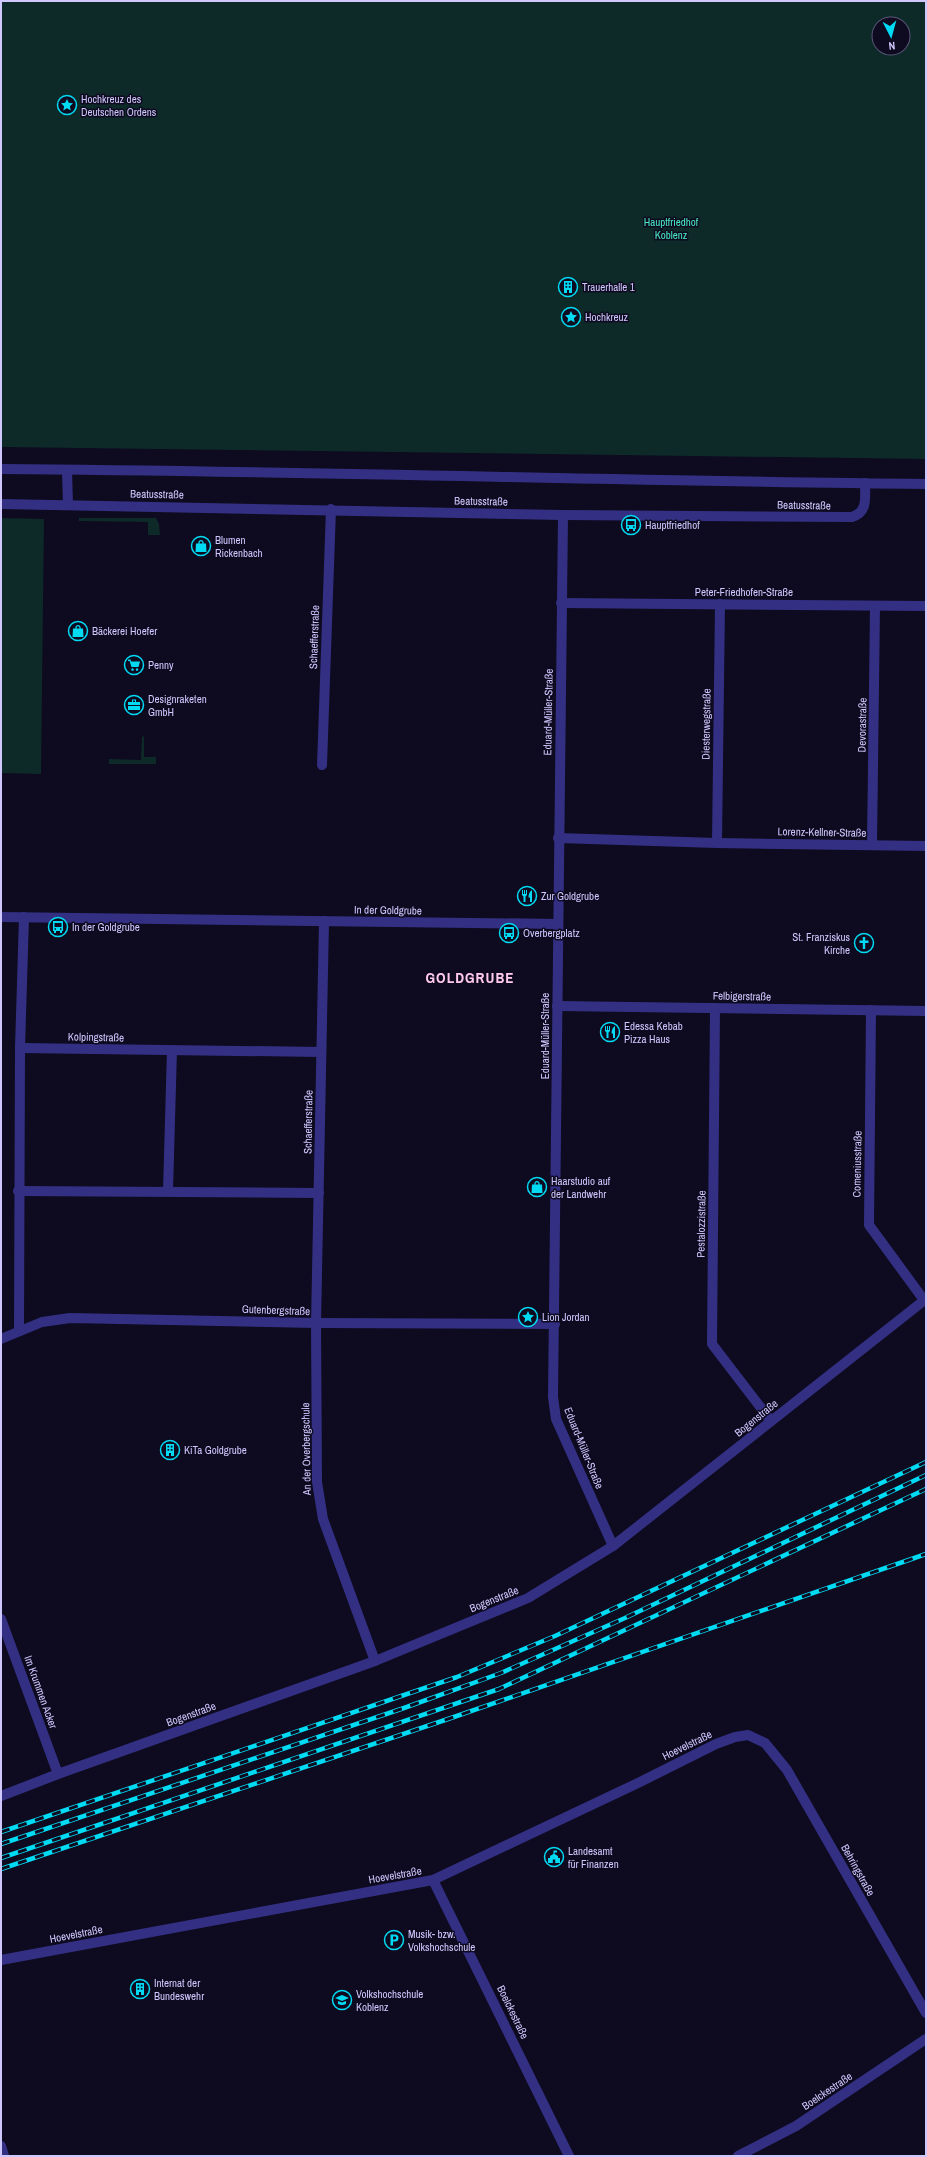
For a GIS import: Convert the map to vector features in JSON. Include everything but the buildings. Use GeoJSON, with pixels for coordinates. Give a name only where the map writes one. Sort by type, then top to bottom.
{"type":"FeatureCollection","features":[{"type":"Feature","properties":{"kind":"street","name":"Beatusstraße"},"geometry":{"type":"LineString","coordinates":[[1,469],[926,484]]}},
{"type":"Feature","properties":{"kind":"street"},"geometry":{"type":"LineString","coordinates":[[67,470],[68,505]]}},
{"type":"Feature","properties":{"kind":"street","name":"Beatusstraße"},"geometry":{"type":"LineString","coordinates":[[1,504],[331,509],[563,515],[852,518],[861,513],[864,509],[865,484]]}},
{"type":"Feature","properties":{"kind":"street","name":"Schaefferstraße"},"geometry":{"type":"LineString","coordinates":[[322,765],[331,509]]}},
{"type":"Feature","properties":{"kind":"street","name":"Eduard-Müller-Straße"},"geometry":{"type":"LineString","coordinates":[[563,515],[558,838],[555,1324],[553,1397],[556,1419],[613,1546]]}},
{"type":"Feature","properties":{"kind":"street","name":"Peter-Friedhofen-Straße"},"geometry":{"type":"LineString","coordinates":[[561,603],[926,606]]}},
{"type":"Feature","properties":{"kind":"street","name":"Diesterwegstraße"},"geometry":{"type":"LineString","coordinates":[[717,843],[720,604]]}},
{"type":"Feature","properties":{"kind":"street","name":"Devorastraße"},"geometry":{"type":"LineString","coordinates":[[872,845],[875,606]]}},
{"type":"Feature","properties":{"kind":"street"},"geometry":{"type":"LineString","coordinates":[[558,838],[717,843]]}},
{"type":"Feature","properties":{"kind":"street","name":"Lorenz-Kellner-Straße"},"geometry":{"type":"LineString","coordinates":[[717,843],[926,846]]}},
{"type":"Feature","properties":{"kind":"street","name":"In der Goldgrube"},"geometry":{"type":"LineString","coordinates":[[1,917],[558,924]]}},
{"type":"Feature","properties":{"kind":"street"},"geometry":{"type":"LineString","coordinates":[[19,1331],[18,1191],[24,917]]}},
{"type":"Feature","properties":{"kind":"street","name":"Schaefferstraße"},"geometry":{"type":"LineString","coordinates":[[316,1323],[324,921]]}},
{"type":"Feature","properties":{"kind":"street","name":"Felbigerstraße"},"geometry":{"type":"LineString","coordinates":[[557,1006],[926,1010]]}},
{"type":"Feature","properties":{"kind":"street","name":"Pestalozzistraße"},"geometry":{"type":"LineString","coordinates":[[715,1008],[712,1344],[771,1421]]}},
{"type":"Feature","properties":{"kind":"street","name":"Comeniusstraße"},"geometry":{"type":"LineString","coordinates":[[871,1010],[869,1225],[925,1299]]}},
{"type":"Feature","properties":{"kind":"street","name":"Kolpingstraße"},"geometry":{"type":"LineString","coordinates":[[20,1048],[321,1052]]}},
{"type":"Feature","properties":{"kind":"street"},"geometry":{"type":"LineString","coordinates":[[168,1191],[172,1050]]}},
{"type":"Feature","properties":{"kind":"street"},"geometry":{"type":"LineString","coordinates":[[18,1191],[319,1193]]}},
{"type":"Feature","properties":{"kind":"street","name":"Bogenstraße"},"geometry":{"type":"LineString","coordinates":[[1,1796],[58,1774],[375,1661],[528,1598],[613,1546],[925,1299]]}},
{"type":"Feature","properties":{"kind":"street","name":"Gutenbergstraße"},"geometry":{"type":"LineString","coordinates":[[1,1340],[42,1322],[70,1318],[316,1323],[555,1324]]}},
{"type":"Feature","properties":{"kind":"street","name":"An der Overbergschule"},"geometry":{"type":"LineString","coordinates":[[316,1323],[318,1499],[323,1519],[375,1661]]}},
{"type":"Feature","properties":{"kind":"street","name":"Im Krummen Acker"},"geometry":{"type":"LineString","coordinates":[[1,1619],[58,1774]]}},
{"type":"Feature","properties":{"kind":"street","name":"Hoevelstraße"},"geometry":{"type":"LineString","coordinates":[[1,1960],[433,1880],[638,1783],[716,1744],[735,1737],[748,1736],[765,1743]]}},
{"type":"Feature","properties":{"kind":"street","name":"Behringstraße"},"geometry":{"type":"LineString","coordinates":[[765,1743],[787,1770],[926,2013]]}},
{"type":"Feature","properties":{"kind":"street","name":"Boelckestraße"},"geometry":{"type":"LineString","coordinates":[[433,1880],[569,2156]]}},
{"type":"Feature","properties":{"kind":"street","name":"Boelckestraße"},"geometry":{"type":"LineString","coordinates":[[738,2156],[796,2126],[926,2038]]}},
{"type":"Feature","properties":{"kind":"street"},"geometry":{"type":"LineString","coordinates":[[1,2146],[4,2156]]}},
{"type":"Feature","properties":{"kind":"green space","name":"Hauptfriedhof Koblenz"},"geometry":{"type":"Polygon","coordinates":[[[1,1],[926,1],[926,459],[1,447],[1,1]]]}},
{"type":"Feature","properties":{"kind":"green space"},"geometry":{"type":"Polygon","coordinates":[[[1,518],[44,519],[41,774],[1,773],[1,518]]]}},
{"type":"Feature","properties":{"kind":"green space"},"geometry":{"type":"Polygon","coordinates":[[[79,518],[156,518],[159,524],[160,535],[148,535],[148,522],[79,521],[79,518]]]}},
{"type":"Feature","properties":{"kind":"green space"},"geometry":{"type":"Polygon","coordinates":[[[144,736],[144,757],[156,757],[156,764],[109,764],[109,759],[141,760],[142,737],[144,736]]]}},
{"type":"Feature","properties":{"kind":"railway"},"geometry":{"type":"LineString","coordinates":[[1,1832],[457,1677],[555,1636],[926,1462]]}},
{"type":"Feature","properties":{"kind":"railway"},"geometry":{"type":"LineString","coordinates":[[1,1844],[404,1708],[501,1673],[625,1618],[926,1475]]}},
{"type":"Feature","properties":{"kind":"railway"},"geometry":{"type":"LineString","coordinates":[[1,1858],[499,1689],[926,1489]]}},
{"type":"Feature","properties":{"kind":"railway"},"geometry":{"type":"LineString","coordinates":[[1,1869],[451,1718],[926,1554]]}},
{"type":"Feature","properties":{"kind":"place","name":"Hochkreuz des Deutschen Ordens"},"geometry":{"type":"Point","coordinates":[67,105]}},
{"type":"Feature","properties":{"kind":"place","name":"Trauerhalle 1"},"geometry":{"type":"Point","coordinates":[568,287]}},
{"type":"Feature","properties":{"kind":"place","name":"Hochkreuz"},"geometry":{"type":"Point","coordinates":[571,317]}},
{"type":"Feature","properties":{"kind":"place","name":"Hauptfriedhof"},"geometry":{"type":"Point","coordinates":[631,525]}},
{"type":"Feature","properties":{"kind":"place","name":"Blumen Rickenbach"},"geometry":{"type":"Point","coordinates":[201,546]}},
{"type":"Feature","properties":{"kind":"place","name":"Bäckerei Hoefer"},"geometry":{"type":"Point","coordinates":[78,631]}},
{"type":"Feature","properties":{"kind":"place","name":"Penny"},"geometry":{"type":"Point","coordinates":[134,665]}},
{"type":"Feature","properties":{"kind":"place","name":"Designraketen GmbH"},"geometry":{"type":"Point","coordinates":[134,705]}},
{"type":"Feature","properties":{"kind":"place","name":"Zur Goldgrube"},"geometry":{"type":"Point","coordinates":[527,896]}},
{"type":"Feature","properties":{"kind":"place","name":"In der Goldgrube"},"geometry":{"type":"Point","coordinates":[58,927]}},
{"type":"Feature","properties":{"kind":"place","name":"Overbergplatz"},"geometry":{"type":"Point","coordinates":[509,933]}},
{"type":"Feature","properties":{"kind":"place","name":"St. Franziskus Kirche"},"geometry":{"type":"Point","coordinates":[864,943]}},
{"type":"Feature","properties":{"kind":"place","name":"Edessa Kebab Pizza Haus"},"geometry":{"type":"Point","coordinates":[610,1032]}},
{"type":"Feature","properties":{"kind":"place","name":"Haarstudio auf der Landwehr"},"geometry":{"type":"Point","coordinates":[537,1187]}},
{"type":"Feature","properties":{"kind":"place","name":"Lion Jordan"},"geometry":{"type":"Point","coordinates":[528,1317]}},
{"type":"Feature","properties":{"kind":"place","name":"KiTa Goldgrube"},"geometry":{"type":"Point","coordinates":[170,1450]}},
{"type":"Feature","properties":{"kind":"place","name":"Landesamt für Finanzen"},"geometry":{"type":"Point","coordinates":[554,1857]}},
{"type":"Feature","properties":{"kind":"place","name":"Musik- bzw. Volkshochschule"},"geometry":{"type":"Point","coordinates":[394,1940]}},
{"type":"Feature","properties":{"kind":"place","name":"Internat der Bundeswehr"},"geometry":{"type":"Point","coordinates":[140,1989]}},
{"type":"Feature","properties":{"kind":"place","name":"Volkshochschule Koblenz"},"geometry":{"type":"Point","coordinates":[342,2000]}},
{"type":"Feature","properties":{"kind":"district","name":"GOLDGRUBE"},"geometry":{"type":"Point","coordinates":[470,978]}}]}
